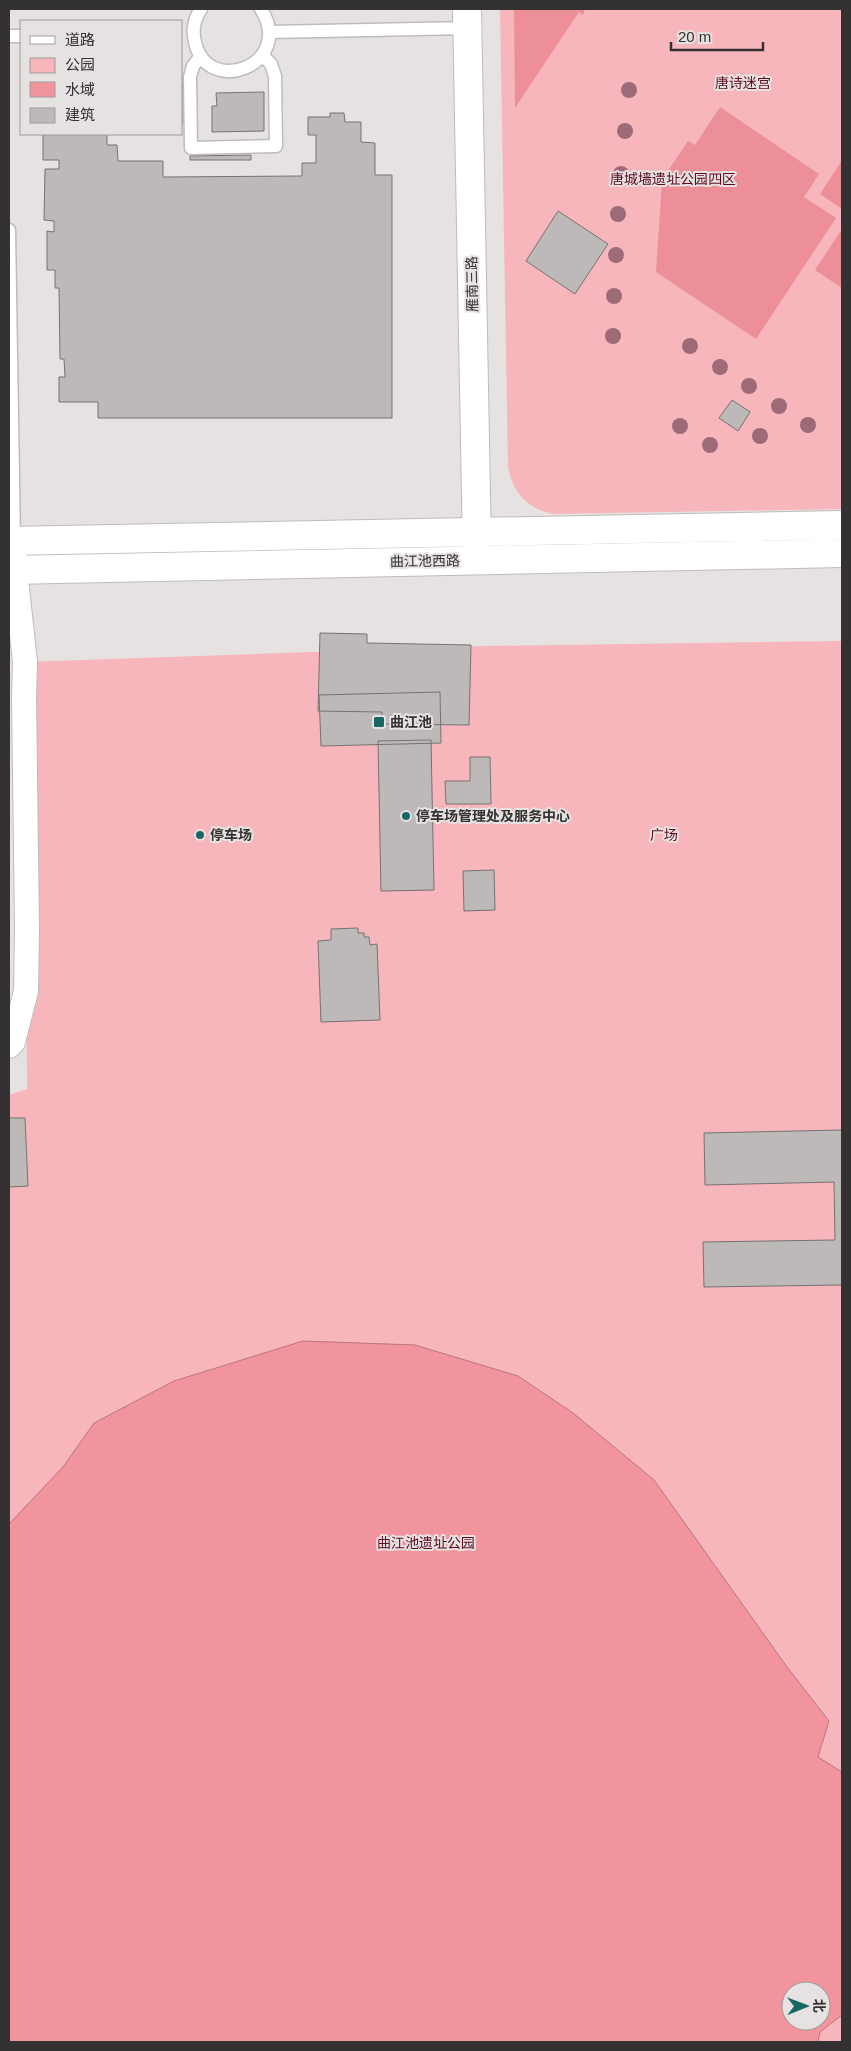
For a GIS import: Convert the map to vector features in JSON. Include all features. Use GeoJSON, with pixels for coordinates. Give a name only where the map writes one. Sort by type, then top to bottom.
{"type":"FeatureCollection","features":[{"type":"Feature","properties":{"kind":"street","name":"雁南三路"},"geometry":{"type":"LineString","coordinates":[[467,18],[477,560]]}},
{"type":"Feature","properties":{"kind":"street","name":"曲江池西路"},"geometry":{"type":"LineString","coordinates":[[11,541],[842,525]]}},
{"type":"Feature","properties":{"kind":"street"},"geometry":{"type":"LineString","coordinates":[[9,1046],[13,1042],[26,991],[27,929],[25,662],[12,570],[11,541]]}},
{"type":"Feature","properties":{"kind":"street","name":"曲江池西路"},"geometry":{"type":"LineString","coordinates":[[12,570],[842,553]]}},
{"type":"Feature","properties":{"kind":"lane"},"geometry":{"type":"LineString","coordinates":[[200,9],[187,33],[201,56],[217,69],[232,72],[247,68],[262,55],[267,47],[270,32],[266,17],[261,9]]}},
{"type":"Feature","properties":{"kind":"lane"},"geometry":{"type":"LineString","coordinates":[[270,32],[467,18]]}},
{"type":"Feature","properties":{"kind":"lane"},"geometry":{"type":"LineString","coordinates":[[201,56],[193,66],[190,77],[191,148],[276,146],[275,76],[271,64],[262,55]]}},
{"type":"Feature","properties":{"kind":"lane"},"geometry":{"type":"LineString","coordinates":[[9,230],[11,541]]}},
{"type":"Feature","properties":{"kind":"green space","name":"唐城墙遗址公园四区"},"geometry":{"type":"Polygon","coordinates":[[[500,9],[842,9],[842,509],[554,514],[536,508],[522,498],[517,491],[508,466],[500,9]]]}},
{"type":"Feature","properties":{"kind":"green space"},"geometry":{"type":"Polygon","coordinates":[[[514,9],[585,9],[583,15],[579,12],[515,108],[514,9]]]}},
{"type":"Feature","properties":{"kind":"green space"},"geometry":{"type":"Polygon","coordinates":[[[720,107],[819,174],[804,197],[836,218],[756,339],[656,272],[662,180],[688,141],[695,145],[720,107]]]}},
{"type":"Feature","properties":{"kind":"green space"},"geometry":{"type":"Polygon","coordinates":[[[842,160],[842,209],[820,194],[842,160]]]}},
{"type":"Feature","properties":{"kind":"green space"},"geometry":{"type":"Polygon","coordinates":[[[842,229],[842,288],[815,270],[842,229]]]}},
{"type":"Feature","properties":{"kind":"green space","name":"曲江池遗址公园"},"geometry":{"type":"Polygon","coordinates":[[[842,641],[842,2042],[9,2042],[9,1095],[27,1089],[25,662],[483,646],[842,641]]]}},
{"type":"Feature","properties":{"kind":"water"},"geometry":{"type":"Polygon","coordinates":[[[303,1341],[415,1345],[518,1376],[573,1413],[654,1480],[787,1667],[829,1721],[818,1757],[842,1772],[842,2015],[831,2024],[831,1981],[781,1981],[781,2031],[821,2031],[818,2042],[9,2042],[9,1524],[63,1467],[94,1423],[174,1381],[303,1341]]]}},
{"type":"Feature","properties":{"kind":"building"},"geometry":{"type":"Polygon","coordinates":[[[182,87],[187,87],[189,122],[182,122],[182,87]]]}},
{"type":"Feature","properties":{"kind":"building"},"geometry":{"type":"Polygon","coordinates":[[[264,92],[264,131],[212,132],[212,106],[217,106],[216,93],[264,92]]]}},
{"type":"Feature","properties":{"kind":"building"},"geometry":{"type":"Polygon","coordinates":[[[330,113],[344,113],[345,122],[361,122],[361,142],[375,143],[375,175],[392,175],[392,418],[98,418],[98,402],[59,402],[59,377],[65,377],[64,359],[60,359],[59,288],[55,288],[55,270],[47,270],[47,231],[54,232],[54,221],[44,220],[45,169],[59,169],[59,160],[43,160],[43,135],[107,135],[107,145],[117,145],[118,161],[163,161],[163,177],[302,176],[302,163],[316,163],[316,135],[308,135],[308,117],[330,117],[330,113]]]}},
{"type":"Feature","properties":{"kind":"building"},"geometry":{"type":"Polygon","coordinates":[[[251,155],[251,160],[190,160],[190,156],[251,155]]]}},
{"type":"Feature","properties":{"kind":"building"},"geometry":{"type":"Polygon","coordinates":[[[558,211],[608,244],[575,294],[526,261],[558,211]]]}},
{"type":"Feature","properties":{"kind":"building"},"geometry":{"type":"Polygon","coordinates":[[[732,400],[750,412],[738,431],[719,418],[732,400]]]}},
{"type":"Feature","properties":{"kind":"building"},"geometry":{"type":"Polygon","coordinates":[[[320,633],[367,634],[367,643],[471,645],[469,725],[382,724],[382,712],[318,711],[320,633]]]}},
{"type":"Feature","properties":{"kind":"building"},"geometry":{"type":"Polygon","coordinates":[[[440,692],[441,743],[321,746],[319,695],[440,692]]]}},
{"type":"Feature","properties":{"kind":"building","name":"停车场管理处及服务中心"},"geometry":{"type":"Polygon","coordinates":[[[431,740],[434,890],[381,891],[378,741],[431,740]]]}},
{"type":"Feature","properties":{"kind":"building"},"geometry":{"type":"Polygon","coordinates":[[[470,757],[490,757],[491,804],[446,804],[445,781],[470,781],[470,757]]]}},
{"type":"Feature","properties":{"kind":"building"},"geometry":{"type":"Polygon","coordinates":[[[494,870],[495,910],[464,911],[463,871],[494,870]]]}},
{"type":"Feature","properties":{"kind":"building"},"geometry":{"type":"Polygon","coordinates":[[[358,928],[358,933],[364,933],[364,937],[369,937],[370,945],[377,944],[380,1020],[321,1022],[318,941],[331,940],[331,929],[358,928]]]}},
{"type":"Feature","properties":{"kind":"building"},"geometry":{"type":"Polygon","coordinates":[[[9,1118],[25,1118],[28,1186],[9,1187],[9,1118]]]}},
{"type":"Feature","properties":{"kind":"building"},"geometry":{"type":"Polygon","coordinates":[[[842,1130],[842,1285],[704,1287],[703,1242],[835,1240],[834,1182],[705,1185],[704,1133],[842,1130]]]}},
{"type":"Feature","properties":{"kind":"place","name":"曲江池"},"geometry":{"type":"Point","coordinates":[379,722]}},
{"type":"Feature","properties":{"kind":"place","name":"停车场管理处及服务中心"},"geometry":{"type":"Point","coordinates":[406,816]}},
{"type":"Feature","properties":{"kind":"place","name":"停车场"},"geometry":{"type":"Point","coordinates":[200,835]}},
{"type":"Feature","properties":{"kind":"park label","name":"唐诗迷宫"},"geometry":{"type":"Point","coordinates":[743,83]}},
{"type":"Feature","properties":{"kind":"park label","name":"广场"},"geometry":{"type":"Point","coordinates":[664,835]}}]}
